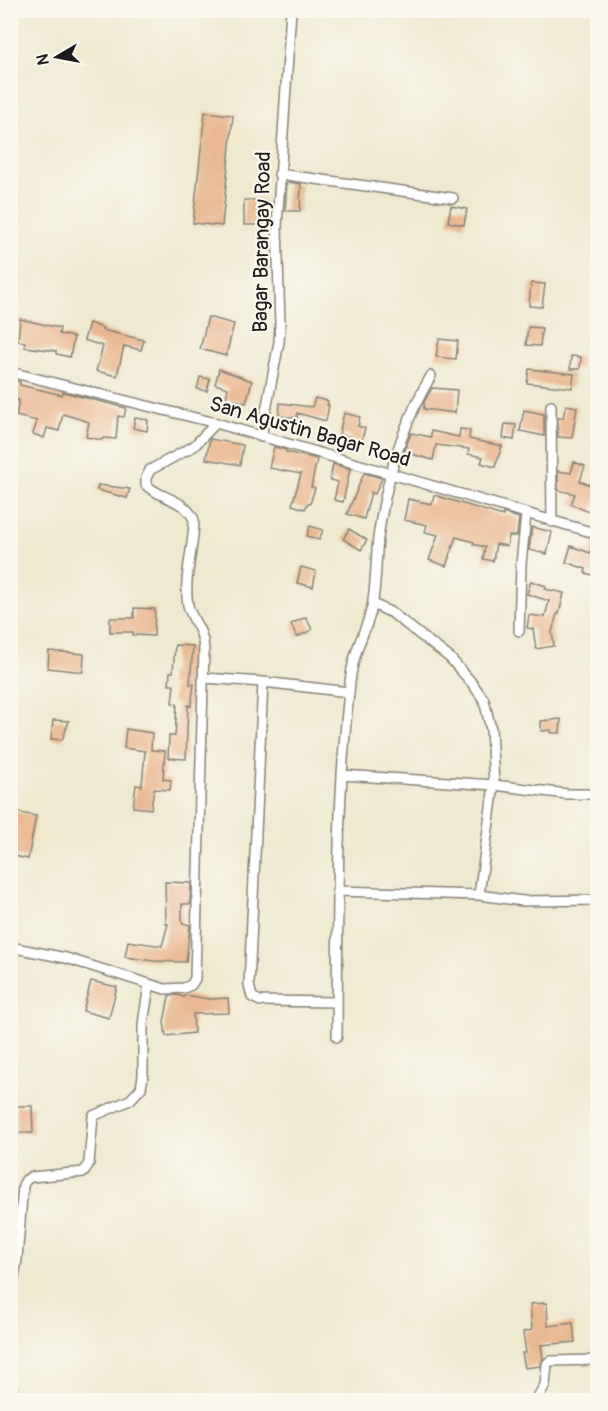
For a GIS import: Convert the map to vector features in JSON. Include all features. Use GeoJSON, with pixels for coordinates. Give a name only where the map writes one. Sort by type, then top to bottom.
{"type":"FeatureCollection","features":[{"type":"Feature","properties":{"kind":"street","name":"Bagar Barangay Road"},"geometry":{"type":"LineString","coordinates":[[261,437],[279,342],[277,226],[291,10]]}},
{"type":"Feature","properties":{"kind":"street"},"geometry":{"type":"LineString","coordinates":[[279,174],[453,198]]}},
{"type":"Feature","properties":{"kind":"street","name":"San Agustin Bagar Road"},"geometry":{"type":"LineString","coordinates":[[10,372],[216,423],[597,534]]}},
{"type":"Feature","properties":{"kind":"street"},"geometry":{"type":"LineString","coordinates":[[337,1037],[337,891],[342,775],[349,692],[355,655],[373,604],[379,537],[390,474],[401,436],[416,400],[431,376]]}},
{"type":"Feature","properties":{"kind":"street"},"geometry":{"type":"LineString","coordinates":[[551,406],[552,522]]}},
{"type":"Feature","properties":{"kind":"street"},"geometry":{"type":"LineString","coordinates":[[10,947],[66,958],[165,989],[184,988],[191,985],[196,973],[204,640],[188,599],[194,520],[191,513],[183,506],[151,490],[146,485],[146,478],[150,470],[194,446],[216,423]]}},
{"type":"Feature","properties":{"kind":"street"},"geometry":{"type":"LineString","coordinates":[[519,631],[521,564],[526,515]]}},
{"type":"Feature","properties":{"kind":"street"},"geometry":{"type":"LineString","coordinates":[[373,604],[392,613],[450,658],[484,700],[491,729],[494,785],[479,895]]}},
{"type":"Feature","properties":{"kind":"street"},"geometry":{"type":"LineString","coordinates":[[204,678],[349,692]]}},
{"type":"Feature","properties":{"kind":"street"},"geometry":{"type":"LineString","coordinates":[[263,682],[249,985],[252,997],[260,1001],[337,1002]]}},
{"type":"Feature","properties":{"kind":"street"},"geometry":{"type":"LineString","coordinates":[[342,775],[494,785],[567,794],[597,794]]}},
{"type":"Feature","properties":{"kind":"street"},"geometry":{"type":"LineString","coordinates":[[337,891],[479,895],[523,901],[597,900]]}},
{"type":"Feature","properties":{"kind":"street"},"geometry":{"type":"LineString","coordinates":[[10,1300],[17,1259],[22,1185],[32,1177],[84,1172],[89,1163],[93,1116],[130,1100],[137,1094],[143,1076],[143,1023],[149,985]]}},
{"type":"Feature","properties":{"kind":"street"},"geometry":{"type":"LineString","coordinates":[[536,1401],[545,1385],[547,1364],[550,1361],[597,1360]]}},
{"type":"Feature","properties":{"kind":"street"},"geometry":{"type":"LineString","coordinates":[[10,1377],[14,1401]]}},
{"type":"Feature","properties":{"kind":"building"},"geometry":{"type":"Polygon","coordinates":[[[205,112],[233,115],[222,226],[193,223],[205,112]]]}},
{"type":"Feature","properties":{"kind":"building"},"geometry":{"type":"Polygon","coordinates":[[[287,182],[301,184],[300,211],[285,211],[287,182]]]}},
{"type":"Feature","properties":{"kind":"building"},"geometry":{"type":"Polygon","coordinates":[[[244,200],[264,200],[264,225],[244,225],[244,200]]]}},
{"type":"Feature","properties":{"kind":"building"},"geometry":{"type":"Polygon","coordinates":[[[451,206],[467,209],[464,225],[448,222],[451,206]]]}},
{"type":"Feature","properties":{"kind":"building"},"geometry":{"type":"Polygon","coordinates":[[[531,283],[545,284],[542,307],[529,306],[531,283]]]}},
{"type":"Feature","properties":{"kind":"building"},"geometry":{"type":"Polygon","coordinates":[[[208,317],[234,324],[226,356],[200,349],[208,317]]]}},
{"type":"Feature","properties":{"kind":"building"},"geometry":{"type":"Polygon","coordinates":[[[20,319],[60,328],[59,334],[74,337],[70,357],[56,354],[56,351],[25,347],[25,342],[18,341],[20,319]]]}},
{"type":"Feature","properties":{"kind":"building"},"geometry":{"type":"Polygon","coordinates":[[[89,323],[103,328],[102,330],[144,340],[141,350],[124,346],[117,376],[96,371],[103,346],[84,340],[89,323]]]}},
{"type":"Feature","properties":{"kind":"building"},"geometry":{"type":"Polygon","coordinates":[[[528,327],[542,328],[540,346],[526,345],[528,327]]]}},
{"type":"Feature","properties":{"kind":"building"},"geometry":{"type":"Polygon","coordinates":[[[439,339],[458,341],[456,359],[436,357],[439,339]]]}},
{"type":"Feature","properties":{"kind":"building"},"geometry":{"type":"Polygon","coordinates":[[[571,356],[581,357],[580,369],[570,369],[571,356]]]}},
{"type":"Feature","properties":{"kind":"building"},"geometry":{"type":"Polygon","coordinates":[[[219,369],[252,381],[246,403],[226,398],[228,388],[215,384],[219,369]]]}},
{"type":"Feature","properties":{"kind":"building"},"geometry":{"type":"Polygon","coordinates":[[[529,369],[574,374],[572,388],[527,383],[529,369]]]}},
{"type":"Feature","properties":{"kind":"building"},"geometry":{"type":"Polygon","coordinates":[[[200,377],[210,379],[207,391],[197,389],[200,377]]]}},
{"type":"Feature","properties":{"kind":"building"},"geometry":{"type":"Polygon","coordinates":[[[10,379],[20,382],[20,385],[62,395],[63,392],[126,408],[124,417],[118,416],[116,439],[103,438],[102,440],[86,437],[89,422],[63,414],[59,431],[47,428],[44,438],[33,434],[37,421],[16,416],[19,400],[10,399],[10,379]]]}},
{"type":"Feature","properties":{"kind":"building"},"geometry":{"type":"Polygon","coordinates":[[[432,388],[457,390],[455,413],[424,409],[424,402],[432,388]]]}},
{"type":"Feature","properties":{"kind":"building"},"geometry":{"type":"Polygon","coordinates":[[[315,398],[328,401],[326,421],[297,413],[297,418],[279,416],[280,403],[312,407],[315,398]]]}},
{"type":"Feature","properties":{"kind":"building"},"geometry":{"type":"Polygon","coordinates":[[[566,405],[577,407],[572,438],[558,437],[558,418],[563,418],[566,405]]]}},
{"type":"Feature","properties":{"kind":"building"},"geometry":{"type":"Polygon","coordinates":[[[524,410],[544,414],[544,436],[520,431],[524,410]]]}},
{"type":"Feature","properties":{"kind":"building"},"geometry":{"type":"Polygon","coordinates":[[[344,413],[360,417],[358,426],[365,428],[361,443],[339,434],[344,413]]]}},
{"type":"Feature","properties":{"kind":"building"},"geometry":{"type":"Polygon","coordinates":[[[135,418],[148,420],[147,431],[133,428],[135,418]]]}},
{"type":"Feature","properties":{"kind":"building"},"geometry":{"type":"Polygon","coordinates":[[[505,424],[516,425],[514,440],[503,438],[505,424]]]}},
{"type":"Feature","properties":{"kind":"building"},"geometry":{"type":"Polygon","coordinates":[[[460,429],[470,430],[469,439],[502,446],[495,467],[481,463],[483,457],[468,454],[469,449],[436,445],[433,460],[404,452],[411,433],[431,437],[431,431],[459,437],[460,429]]]}},
{"type":"Feature","properties":{"kind":"building"},"geometry":{"type":"Polygon","coordinates":[[[210,439],[243,445],[240,465],[206,459],[210,439]]]}},
{"type":"Feature","properties":{"kind":"building"},"geometry":{"type":"Polygon","coordinates":[[[274,447],[317,459],[311,487],[315,488],[310,504],[308,503],[305,509],[292,505],[301,474],[269,468],[274,447]]]}},
{"type":"Feature","properties":{"kind":"building"},"geometry":{"type":"Polygon","coordinates":[[[574,462],[585,466],[580,481],[597,488],[597,498],[591,513],[571,504],[575,494],[558,490],[558,471],[571,473],[574,462]]]}},
{"type":"Feature","properties":{"kind":"building"},"geometry":{"type":"Polygon","coordinates":[[[333,464],[350,469],[343,502],[334,500],[338,482],[330,480],[333,464]]]}},
{"type":"Feature","properties":{"kind":"building"},"geometry":{"type":"Polygon","coordinates":[[[364,473],[382,478],[375,494],[371,492],[364,519],[347,514],[364,473]]]}},
{"type":"Feature","properties":{"kind":"building"},"geometry":{"type":"Polygon","coordinates":[[[98,485],[130,489],[127,498],[97,490],[98,485]]]}},
{"type":"Feature","properties":{"kind":"building"},"geometry":{"type":"Polygon","coordinates":[[[434,495],[503,516],[503,513],[519,518],[517,536],[509,536],[507,546],[496,544],[493,561],[483,559],[485,547],[456,537],[446,566],[429,560],[438,535],[425,532],[427,525],[404,520],[408,499],[432,504],[434,495]]]}},
{"type":"Feature","properties":{"kind":"building"},"geometry":{"type":"Polygon","coordinates":[[[310,526],[323,530],[319,540],[307,536],[310,526]]]}},
{"type":"Feature","properties":{"kind":"building"},"geometry":{"type":"Polygon","coordinates":[[[532,527],[552,532],[547,554],[529,550],[532,527]]]}},
{"type":"Feature","properties":{"kind":"building"},"geometry":{"type":"Polygon","coordinates":[[[349,529],[367,540],[361,550],[343,539],[349,529]]]}},
{"type":"Feature","properties":{"kind":"building"},"geometry":{"type":"Polygon","coordinates":[[[593,540],[597,541],[597,576],[585,573],[586,569],[566,562],[571,546],[590,553],[593,540]]]}},
{"type":"Feature","properties":{"kind":"building"},"geometry":{"type":"Polygon","coordinates":[[[301,567],[316,571],[313,587],[297,583],[301,567]]]}},
{"type":"Feature","properties":{"kind":"building"},"geometry":{"type":"Polygon","coordinates":[[[531,581],[546,586],[545,589],[564,593],[552,632],[554,646],[536,649],[533,629],[527,628],[529,615],[545,617],[549,601],[527,594],[531,581]]]}},
{"type":"Feature","properties":{"kind":"building"},"geometry":{"type":"Polygon","coordinates":[[[134,608],[155,609],[154,636],[133,635],[133,632],[110,632],[110,618],[134,618],[134,608]]]}},
{"type":"Feature","properties":{"kind":"building"},"geometry":{"type":"Polygon","coordinates":[[[306,617],[312,630],[297,637],[291,624],[306,617]]]}},
{"type":"Feature","properties":{"kind":"building"},"geometry":{"type":"Polygon","coordinates":[[[175,645],[193,646],[190,684],[194,684],[191,706],[188,705],[186,759],[168,758],[169,736],[175,736],[177,704],[172,703],[174,685],[169,685],[170,672],[173,672],[175,645]]]}},
{"type":"Feature","properties":{"kind":"building"},"geometry":{"type":"Polygon","coordinates":[[[49,651],[84,654],[83,672],[48,668],[49,651]]]}},
{"type":"Feature","properties":{"kind":"building"},"geometry":{"type":"Polygon","coordinates":[[[561,719],[560,733],[551,733],[551,730],[541,731],[541,721],[561,719]]]}},
{"type":"Feature","properties":{"kind":"building"},"geometry":{"type":"Polygon","coordinates":[[[53,720],[69,721],[62,740],[51,739],[53,720]]]}},
{"type":"Feature","properties":{"kind":"building"},"geometry":{"type":"Polygon","coordinates":[[[126,729],[152,733],[151,750],[165,751],[163,779],[171,780],[170,790],[154,789],[151,809],[133,807],[136,785],[142,786],[145,751],[124,748],[126,729]]]}},
{"type":"Feature","properties":{"kind":"building"},"geometry":{"type":"Polygon","coordinates":[[[10,811],[36,816],[28,859],[10,855],[10,811]]]}},
{"type":"Feature","properties":{"kind":"building"},"geometry":{"type":"Polygon","coordinates":[[[165,882],[191,883],[190,904],[182,904],[182,923],[190,925],[186,962],[125,957],[128,941],[162,946],[168,924],[166,924],[165,882]]]}},
{"type":"Feature","properties":{"kind":"building"},"geometry":{"type":"Polygon","coordinates":[[[91,981],[117,987],[109,1018],[83,1011],[91,981]]]}},
{"type":"Feature","properties":{"kind":"building"},"geometry":{"type":"Polygon","coordinates":[[[169,996],[209,999],[228,998],[229,1013],[193,1014],[194,1033],[166,1036],[164,1022],[169,996]]]}},
{"type":"Feature","properties":{"kind":"building"},"geometry":{"type":"Polygon","coordinates":[[[16,1106],[32,1106],[33,1133],[16,1133],[16,1106]]]}},
{"type":"Feature","properties":{"kind":"building"},"geometry":{"type":"Polygon","coordinates":[[[547,1303],[548,1326],[573,1323],[575,1342],[541,1345],[543,1359],[540,1366],[525,1368],[522,1353],[526,1353],[523,1332],[532,1330],[530,1304],[547,1303]]]}}]}
